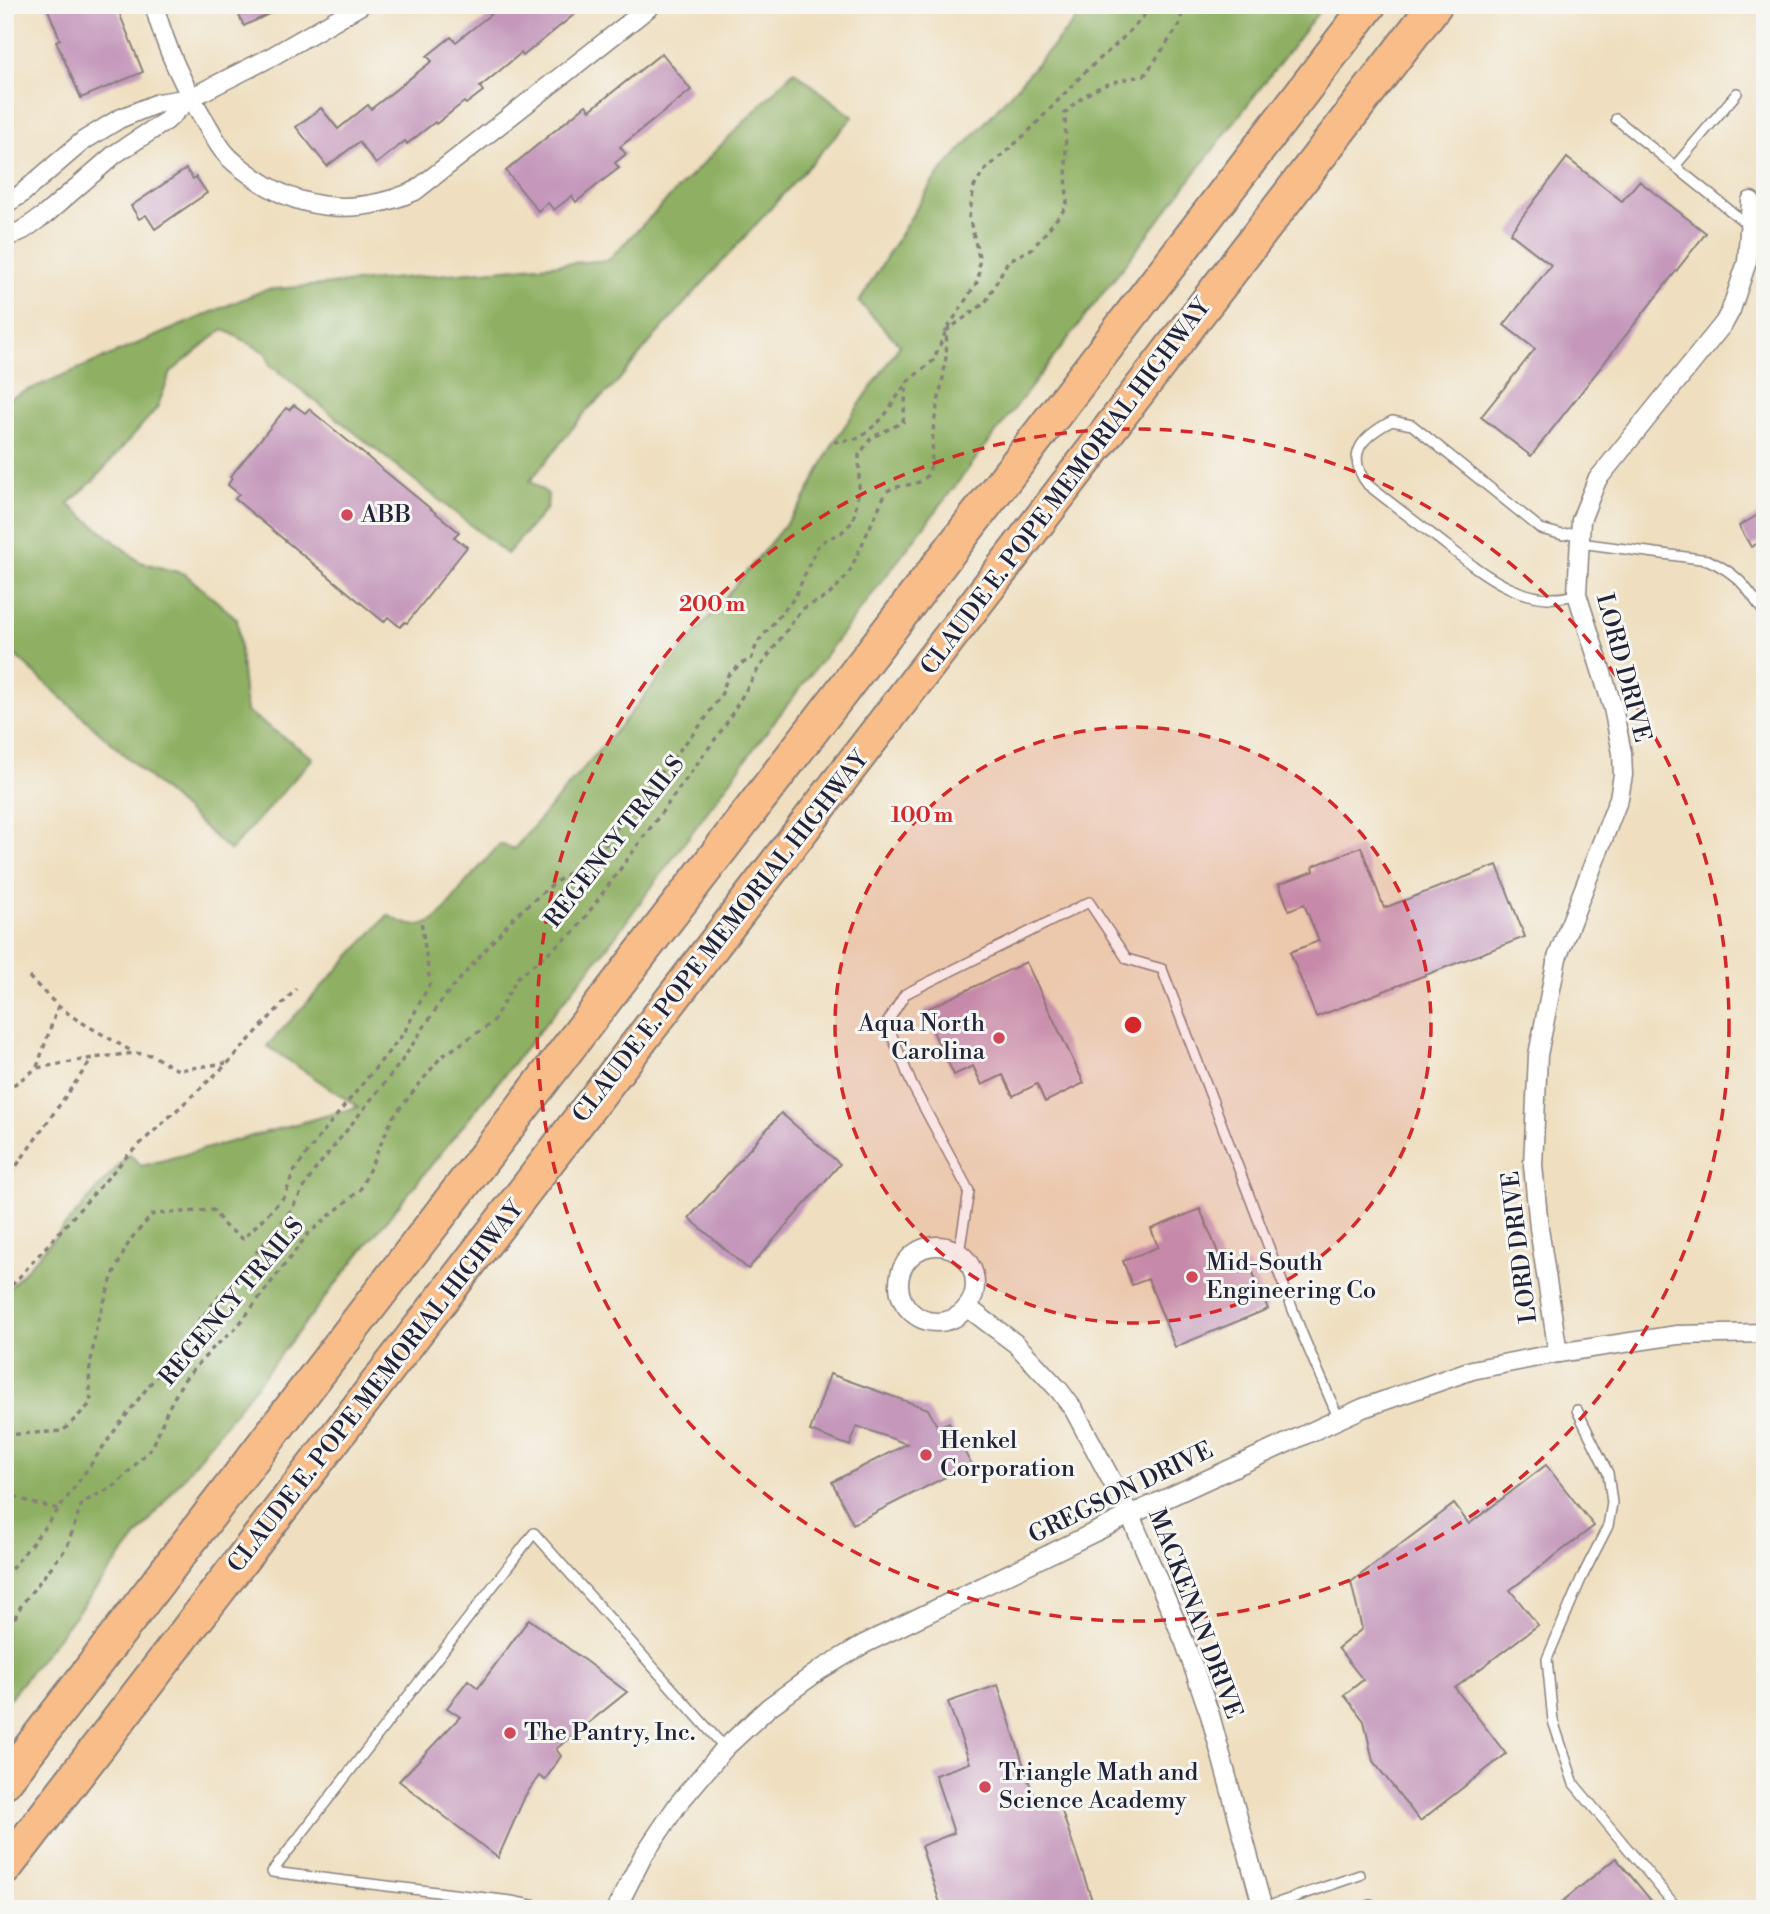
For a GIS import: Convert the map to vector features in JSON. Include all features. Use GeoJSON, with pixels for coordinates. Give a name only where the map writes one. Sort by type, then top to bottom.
{"type":"FeatureCollection","features":[{"type":"Feature","properties":{"kind":"highway","name":"CLAUDE E. POPE MEMORIAL HIGHWAY"},"geometry":{"type":"LineString","coordinates":[[5,1781],[1369,5]]}},
{"type":"Feature","properties":{"kind":"highway","name":"CLAUDE E. POPE MEMORIAL HIGHWAY"},"geometry":{"type":"LineString","coordinates":[[5,1868],[1436,5]]}},
{"type":"Feature","properties":{"kind":"street"},"geometry":{"type":"LineString","coordinates":[[154,5],[164,41],[190,98],[225,153],[243,170],[274,191],[312,205],[376,205],[415,191],[652,5]]}},
{"type":"Feature","properties":{"kind":"street"},"geometry":{"type":"LineString","coordinates":[[5,238],[23,230],[46,214],[115,154],[166,121],[190,98],[271,57],[360,6]]}},
{"type":"Feature","properties":{"kind":"street"},"geometry":{"type":"LineString","coordinates":[[5,204],[20,195],[83,141],[119,119],[158,103],[190,98]]}},
{"type":"Feature","properties":{"kind":"street","name":"LORD DRIVE"},"geometry":{"type":"LineString","coordinates":[[1558,1353],[1539,1228],[1533,1165],[1538,1055],[1557,958],[1619,798],[1623,775],[1622,753],[1613,708],[1577,594],[1581,520],[1597,480],[1724,323],[1731,310],[1747,262],[1751,201]]}},
{"type":"Feature","properties":{"kind":"street"},"geometry":{"type":"LineString","coordinates":[[936,1246],[959,1253],[973,1273],[972,1296],[967,1307],[957,1316],[932,1322],[909,1310],[898,1287],[905,1262],[924,1248],[936,1246]]}},
{"type":"Feature","properties":{"kind":"street","name":"MACKENAN DRIVE"},"geometry":{"type":"LineString","coordinates":[[967,1307],[1016,1344],[1059,1390],[1074,1410],[1130,1515],[1185,1643],[1210,1715],[1263,1908]]}},
{"type":"Feature","properties":{"kind":"street","name":"GREGSON DRIVE"},"geometry":{"type":"LineString","coordinates":[[616,1909],[643,1856],[678,1804],[725,1748],[769,1707],[820,1670],[864,1644],[1338,1417],[1472,1370],[1558,1353],[1677,1335],[1765,1333]]}},
{"type":"Feature","properties":{"kind":"lane"},"geometry":{"type":"LineString","coordinates":[[1675,166],[1737,93]]}},
{"type":"Feature","properties":{"kind":"lane"},"geometry":{"type":"LineString","coordinates":[[1616,119],[1749,226]]}},
{"type":"Feature","properties":{"kind":"lane"},"geometry":{"type":"LineString","coordinates":[[1577,594],[1562,599],[1520,592],[1489,578],[1368,485],[1358,473],[1357,453],[1370,432],[1392,421],[1412,425],[1541,529],[1563,536],[1708,560],[1725,568],[1742,581],[1765,614]]}},
{"type":"Feature","properties":{"kind":"lane"},"geometry":{"type":"LineString","coordinates":[[959,1253],[969,1191],[912,1085],[887,1023],[905,994],[1089,902],[1127,959],[1162,969],[1303,1336],[1338,1417]]}},
{"type":"Feature","properties":{"kind":"lane"},"geometry":{"type":"LineString","coordinates":[[1577,1410],[1608,1473],[1612,1503],[1608,1526],[1581,1579],[1547,1659],[1553,1721],[1574,1784],[1678,1909]]}},
{"type":"Feature","properties":{"kind":"lane"},"geometry":{"type":"LineString","coordinates":[[552,1909],[511,1900],[272,1872],[534,1533],[725,1748]]}},
{"type":"Feature","properties":{"kind":"lane"},"geometry":{"type":"LineString","coordinates":[[1263,1908],[1360,1875]]}},
{"type":"Feature","properties":{"kind":"lane"},"geometry":{"type":"LineString","coordinates":[[1360,1909],[1371,1905]]}},
{"type":"Feature","properties":{"kind":"path"},"geometry":{"type":"LineString","coordinates":[[834,442],[860,438],[883,418],[907,382],[933,361],[946,331],[979,279],[979,257],[969,217],[974,187],[993,162],[1028,132],[1085,72],[1120,41],[1143,17],[1149,5]]}},
{"type":"Feature","properties":{"kind":"path"},"geometry":{"type":"LineString","coordinates":[[946,331],[985,303],[1008,261],[1033,248],[1067,206],[1065,113],[1078,99],[1103,84],[1144,76],[1179,26],[1184,5]]}},
{"type":"Feature","properties":{"kind":"path","name":"REGENCY TRAILS"},"geometry":{"type":"LineString","coordinates":[[5,1636],[22,1604],[67,1547],[82,1503],[116,1485],[153,1446],[183,1381],[212,1349],[237,1327],[307,1234],[360,1190],[393,1117],[441,1057],[492,1023],[518,978],[575,931],[724,727],[757,671],[803,609],[828,596],[848,575],[886,492],[894,486],[918,483],[926,477],[932,464],[934,422],[943,387],[946,331]]}},
{"type":"Feature","properties":{"kind":"path","name":"REGENCY TRAILS"},"geometry":{"type":"LineString","coordinates":[[5,1577],[59,1509],[196,1324],[287,1216],[315,1170],[401,1062],[444,997],[515,916],[553,884],[602,850],[627,813],[704,722],[722,693],[728,675],[742,663],[751,660],[757,643],[795,597],[817,547],[841,533],[853,521],[859,489],[859,455],[871,438],[903,422],[907,382]]}},
{"type":"Feature","properties":{"kind":"path","name":"REGENCY TRAILS"},"geometry":{"type":"LineString","coordinates":[[5,1435],[63,1431],[91,1403],[89,1374],[101,1311],[113,1275],[130,1240],[153,1214],[213,1210],[225,1226],[243,1239],[285,1196],[293,1173],[319,1137],[404,1033],[430,983],[421,920]]}},
{"type":"Feature","properties":{"kind":"path"},"geometry":{"type":"LineString","coordinates":[[29,977],[58,1006],[135,1053]]}},
{"type":"Feature","properties":{"kind":"path"},"geometry":{"type":"LineString","coordinates":[[5,1293],[129,1154],[228,1063],[296,989]]}},
{"type":"Feature","properties":{"kind":"path"},"geometry":{"type":"LineString","coordinates":[[37,1068],[58,1006]]}},
{"type":"Feature","properties":{"kind":"path"},"geometry":{"type":"LineString","coordinates":[[5,1091],[37,1068],[93,1058],[135,1053],[151,1055],[178,1070],[228,1063]]}},
{"type":"Feature","properties":{"kind":"path"},"geometry":{"type":"LineString","coordinates":[[5,1182],[93,1058]]}},
{"type":"Feature","properties":{"kind":"path"},"geometry":{"type":"LineString","coordinates":[[5,1492],[32,1503],[59,1509]]}},
{"type":"Feature","properties":{"kind":"green space"},"geometry":{"type":"Polygon","coordinates":[[[1089,5],[1324,5],[758,743],[608,946],[365,1247],[5,1704],[5,1293],[129,1154],[142,1166],[358,1107],[267,1046],[388,915],[413,925],[432,922],[500,844],[514,849],[620,726],[802,504],[834,442],[900,345],[859,302],[933,181],[1089,5]]]}},
{"type":"Feature","properties":{"kind":"green space"},"geometry":{"type":"Polygon","coordinates":[[[794,71],[853,117],[656,335],[614,386],[587,410],[530,481],[548,494],[547,508],[507,554],[270,365],[266,353],[223,329],[171,372],[157,408],[94,480],[68,504],[140,562],[185,574],[237,619],[246,711],[313,758],[230,851],[5,646],[5,400],[264,290],[608,260],[794,71]]]}},
{"type":"Feature","properties":{"kind":"building"},"geometry":{"type":"Polygon","coordinates":[[[46,5],[116,5],[143,72],[81,98],[56,41],[60,39],[46,5]]]}},
{"type":"Feature","properties":{"kind":"building"},"geometry":{"type":"Polygon","coordinates":[[[234,5],[287,5],[244,26],[234,5]]]}},
{"type":"Feature","properties":{"kind":"building"},"geometry":{"type":"Polygon","coordinates":[[[502,5],[586,5],[523,56],[521,53],[480,87],[483,91],[466,104],[464,102],[407,144],[405,141],[376,164],[359,142],[327,166],[296,127],[321,108],[338,129],[368,105],[371,109],[432,61],[427,56],[451,37],[456,42],[502,5]]]}},
{"type":"Feature","properties":{"kind":"building"},"geometry":{"type":"Polygon","coordinates":[[[662,53],[691,90],[620,147],[626,154],[615,163],[619,168],[576,202],[572,196],[554,210],[548,203],[538,211],[506,171],[586,105],[590,110],[662,53]]]}},
{"type":"Feature","properties":{"kind":"building"},"geometry":{"type":"Polygon","coordinates":[[[1567,158],[1622,201],[1639,181],[1706,233],[1531,456],[1481,417],[1535,349],[1504,325],[1551,265],[1510,233],[1567,158]]]}},
{"type":"Feature","properties":{"kind":"building"},"geometry":{"type":"Polygon","coordinates":[[[186,169],[193,179],[196,177],[207,193],[155,229],[146,215],[139,219],[131,206],[186,169]]]}},
{"type":"Feature","properties":{"kind":"building","name":"ABB"},"geometry":{"type":"Polygon","coordinates":[[[294,405],[305,413],[309,409],[459,532],[454,537],[467,547],[407,623],[400,627],[388,617],[384,622],[235,499],[239,494],[228,485],[232,478],[230,477],[286,408],[289,410],[294,405]]]}},
{"type":"Feature","properties":{"kind":"building"},"geometry":{"type":"Polygon","coordinates":[[[1765,511],[1765,539],[1751,547],[1739,526],[1765,511]]]}},
{"type":"Feature","properties":{"kind":"building"},"geometry":{"type":"Polygon","coordinates":[[[1361,847],[1384,908],[1497,865],[1525,937],[1316,1017],[1290,952],[1319,941],[1304,904],[1289,910],[1279,884],[1314,871],[1313,866],[1361,847]]]}},
{"type":"Feature","properties":{"kind":"building","name":"Aqua North Carolina"},"geometry":{"type":"Polygon","coordinates":[[[1026,962],[1084,1083],[1045,1102],[1037,1084],[1013,1096],[1003,1075],[982,1085],[973,1066],[954,1075],[923,1011],[1026,962]]]}},
{"type":"Feature","properties":{"kind":"building"},"geometry":{"type":"Polygon","coordinates":[[[781,1113],[840,1164],[748,1269],[689,1218],[781,1113]]]}},
{"type":"Feature","properties":{"kind":"building","name":"Mid-South Engineering Co"},"geometry":{"type":"Polygon","coordinates":[[[1200,1209],[1226,1272],[1249,1263],[1268,1309],[1175,1347],[1148,1279],[1132,1285],[1123,1261],[1158,1247],[1151,1229],[1200,1209]]]}},
{"type":"Feature","properties":{"kind":"building","name":"Henkel Corporation"},"geometry":{"type":"Polygon","coordinates":[[[830,1374],[928,1409],[938,1428],[949,1422],[971,1464],[853,1524],[832,1482],[907,1444],[857,1426],[850,1446],[810,1431],[830,1374]]]}},
{"type":"Feature","properties":{"kind":"building"},"geometry":{"type":"Polygon","coordinates":[[[1546,1465],[1594,1526],[1510,1590],[1538,1625],[1455,1688],[1506,1754],[1420,1821],[1373,1761],[1364,1721],[1344,1695],[1363,1680],[1338,1648],[1362,1629],[1351,1582],[1454,1504],[1469,1524],[1546,1465]]]}},
{"type":"Feature","properties":{"kind":"building","name":"The Pantry, Inc."},"geometry":{"type":"Polygon","coordinates":[[[529,1619],[627,1692],[556,1749],[561,1756],[545,1780],[539,1776],[525,1796],[498,1858],[399,1781],[460,1717],[447,1708],[468,1680],[478,1688],[529,1619]]]}},
{"type":"Feature","properties":{"kind":"building","name":"Triangle Math and Science Academy"},"geometry":{"type":"Polygon","coordinates":[[[998,1685],[1037,1807],[1058,1800],[1095,1909],[942,1909],[921,1846],[954,1833],[935,1775],[970,1763],[948,1702],[998,1685]]]}},
{"type":"Feature","properties":{"kind":"building"},"geometry":{"type":"Polygon","coordinates":[[[1616,1858],[1658,1909],[1553,1909],[1616,1858]]]}},
{"type":"Feature","properties":{"kind":"place","name":"ABB"},"geometry":{"type":"Point","coordinates":[347,515]}},
{"type":"Feature","properties":{"kind":"place","name":"Aqua North Carolina"},"geometry":{"type":"Point","coordinates":[999,1038]}},
{"type":"Feature","properties":{"kind":"place","name":"Mid-South Engineering Co"},"geometry":{"type":"Point","coordinates":[1192,1277]}},
{"type":"Feature","properties":{"kind":"place","name":"Henkel Corporation"},"geometry":{"type":"Point","coordinates":[926,1455]}},
{"type":"Feature","properties":{"kind":"place","name":"The Pantry, Inc."},"geometry":{"type":"Point","coordinates":[510,1733]}},
{"type":"Feature","properties":{"kind":"place","name":"Triangle Math and Science Academy"},"geometry":{"type":"Point","coordinates":[985,1787]}}]}
